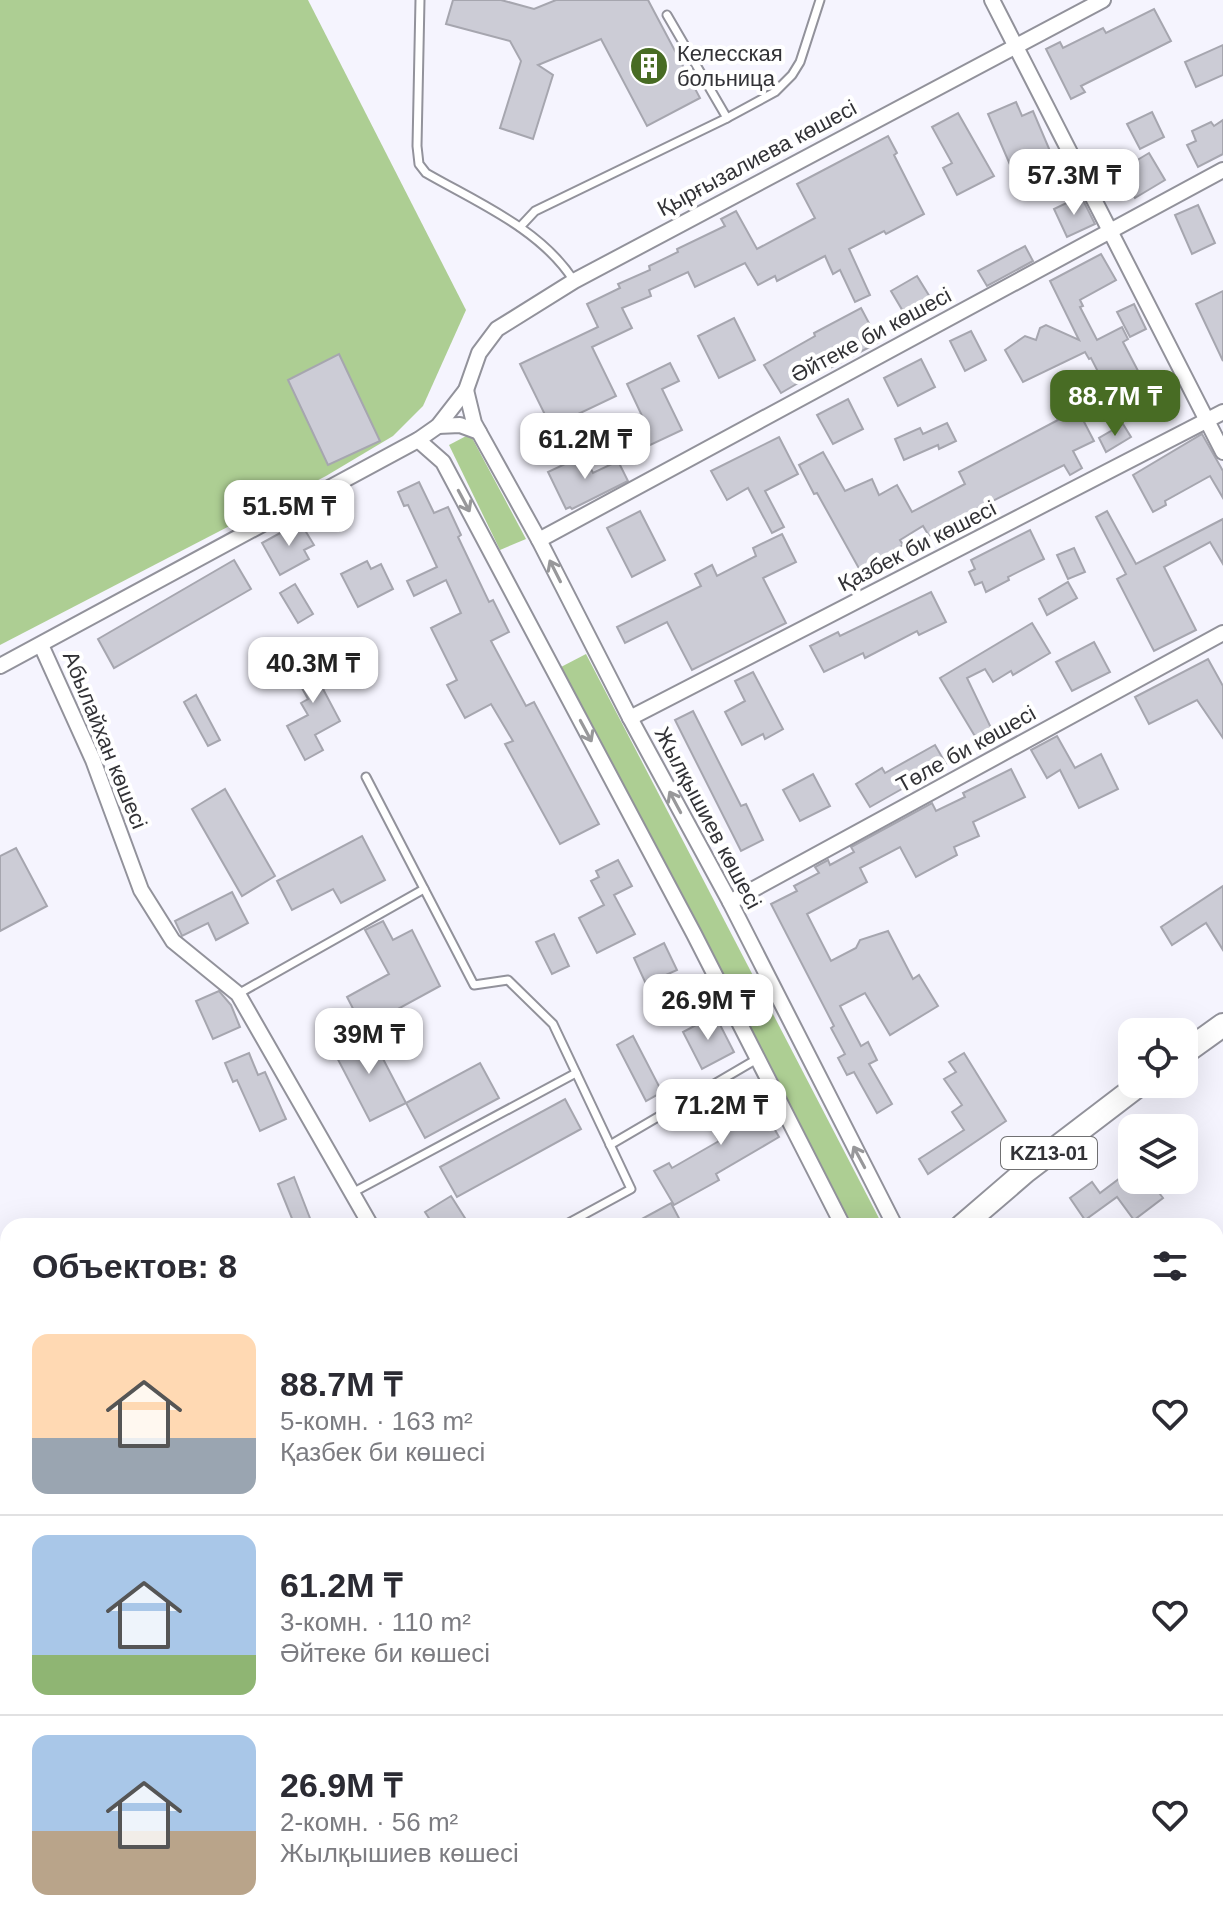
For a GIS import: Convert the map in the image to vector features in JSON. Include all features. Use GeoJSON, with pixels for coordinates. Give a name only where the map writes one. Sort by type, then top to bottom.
{"type":"FeatureCollection","features":[{"type":"Feature","properties":{"kind":"highway"},"geometry":{"type":"LineString","coordinates":[[1198,1043],[1223,1025]]}},
{"type":"Feature","properties":{"kind":"highway","name":"KZ13-01"},"geometry":{"type":"LineString","coordinates":[[971,1218],[1026,1171],[1122,1098]]}},
{"type":"Feature","properties":{"kind":"street"},"geometry":{"type":"LineString","coordinates":[[992,0],[1223,452]]}},
{"type":"Feature","properties":{"kind":"street","name":"Қырғызалиева көшесі"},"geometry":{"type":"LineString","coordinates":[[466,390],[479,353],[497,329],[574,281],[1103,0]]}},
{"type":"Feature","properties":{"kind":"street","name":"Әйтеке би көшесі"},"geometry":{"type":"LineString","coordinates":[[539,540],[1223,170]]}},
{"type":"Feature","properties":{"kind":"street","name":"Жылқышиев көшесі"},"geometry":{"type":"LineString","coordinates":[[466,390],[471,415],[479,432],[730,902],[891,1218]]}},
{"type":"Feature","properties":{"kind":"street","name":"Абылайхан көшесі"},"geometry":{"type":"LineString","coordinates":[[366,1218],[238,994],[173,941],[141,890],[93,760],[41,645],[418,440],[438,426],[466,390]]}},
{"type":"Feature","properties":{"kind":"street","name":"Қазбек би көшесі"},"geometry":{"type":"LineString","coordinates":[[630,718],[1223,412]]}},
{"type":"Feature","properties":{"kind":"street"},"geometry":{"type":"LineString","coordinates":[[438,426],[460,425],[479,432]]}},
{"type":"Feature","properties":{"kind":"street"},"geometry":{"type":"LineString","coordinates":[[418,440],[443,462],[694,934],[839,1218]]}},
{"type":"Feature","properties":{"kind":"street","name":"Төле би көшесі"},"geometry":{"type":"LineString","coordinates":[[730,902],[1223,633]]}},
{"type":"Feature","properties":{"kind":"street"},"geometry":{"type":"LineString","coordinates":[[0,666],[41,645]]}},
{"type":"Feature","properties":{"kind":"lane"},"geometry":{"type":"LineString","coordinates":[[420,0],[419,164],[426,173],[520,227],[560,260],[574,281]]}},
{"type":"Feature","properties":{"kind":"lane"},"geometry":{"type":"LineString","coordinates":[[520,227],[535,211],[775,92],[800,62],[820,0]]}},
{"type":"Feature","properties":{"kind":"lane"},"geometry":{"type":"LineString","coordinates":[[667,15],[727,118]]}},
{"type":"Feature","properties":{"kind":"lane"},"geometry":{"type":"LineString","coordinates":[[366,777],[474,985],[508,980],[553,1024],[631,1189],[578,1218]]}},
{"type":"Feature","properties":{"kind":"lane"},"geometry":{"type":"LineString","coordinates":[[238,994],[424,889]]}},
{"type":"Feature","properties":{"kind":"lane"},"geometry":{"type":"LineString","coordinates":[[610,1145],[757,1059]]}},
{"type":"Feature","properties":{"kind":"lane"},"geometry":{"type":"LineString","coordinates":[[350,1194],[576,1073]]}},
{"type":"Feature","properties":{"kind":"green space"},"geometry":{"type":"Polygon","coordinates":[[[0,0],[308,0],[466,310],[423,406],[393,436],[326,476],[0,645],[0,0]]]}},
{"type":"Feature","properties":{"kind":"green space"},"geometry":{"type":"Polygon","coordinates":[[[470,434],[526,539],[500,550],[449,445],[470,434]]]}},
{"type":"Feature","properties":{"kind":"green space"},"geometry":{"type":"Polygon","coordinates":[[[586,654],[879,1218],[848,1218],[561,667],[586,654]]]}},
{"type":"Feature","properties":{"kind":"building","name":"Келесская больница"},"geometry":{"type":"Polygon","coordinates":[[[453,0],[501,0],[534,9],[556,0],[648,0],[700,98],[647,126],[601,39],[538,65],[553,75],[533,139],[500,128],[521,61],[510,41],[446,24],[453,0]]]}},
{"type":"Feature","properties":{"kind":"building"},"geometry":{"type":"Polygon","coordinates":[[[1154,9],[1171,41],[1081,86],[1085,92],[1071,99],[1046,49],[1060,42],[1063,48],[1103,28],[1106,33],[1154,9]]]}},
{"type":"Feature","properties":{"kind":"building"},"geometry":{"type":"Polygon","coordinates":[[[1223,45],[1223,75],[1196,87],[1185,62],[1223,45]]]}},
{"type":"Feature","properties":{"kind":"building"},"geometry":{"type":"Polygon","coordinates":[[[1016,102],[1022,116],[1033,111],[1050,151],[1011,167],[988,114],[1016,102]]]}},
{"type":"Feature","properties":{"kind":"building"},"geometry":{"type":"Polygon","coordinates":[[[1152,112],[1164,137],[1140,149],[1127,124],[1152,112]]]}},
{"type":"Feature","properties":{"kind":"building"},"geometry":{"type":"Polygon","coordinates":[[[958,113],[994,176],[957,195],[943,168],[952,163],[932,127],[958,113]]]}},
{"type":"Feature","properties":{"kind":"building"},"geometry":{"type":"Polygon","coordinates":[[[1223,120],[1223,154],[1198,167],[1187,145],[1196,141],[1192,131],[1211,122],[1214,126],[1223,120]]]}},
{"type":"Feature","properties":{"kind":"building"},"geometry":{"type":"Polygon","coordinates":[[[888,136],[897,153],[894,155],[924,214],[849,249],[870,295],[855,302],[840,270],[833,274],[825,256],[777,281],[775,276],[758,285],[745,263],[695,287],[688,272],[649,290],[651,296],[622,308],[632,328],[592,347],[616,396],[551,427],[520,364],[598,327],[587,304],[620,288],[618,284],[650,270],[649,266],[678,252],[677,249],[725,226],[721,219],[736,211],[757,249],[815,218],[797,184],[888,136]]]}},
{"type":"Feature","properties":{"kind":"building"},"geometry":{"type":"Polygon","coordinates":[[[1149,153],[1165,180],[1135,198],[1119,171],[1149,153]]]}},
{"type":"Feature","properties":{"kind":"building"},"geometry":{"type":"Polygon","coordinates":[[[1081,196],[1095,224],[1067,237],[1054,209],[1081,196]]]}},
{"type":"Feature","properties":{"kind":"building"},"geometry":{"type":"Polygon","coordinates":[[[1198,205],[1215,243],[1192,254],[1175,215],[1198,205]]]}},
{"type":"Feature","properties":{"kind":"building"},"geometry":{"type":"Polygon","coordinates":[[[1025,246],[1033,261],[987,286],[978,271],[1025,246]]]}},
{"type":"Feature","properties":{"kind":"building"},"geometry":{"type":"Polygon","coordinates":[[[1101,254],[1116,280],[1080,300],[1083,306],[1080,307],[1097,340],[1122,327],[1128,339],[1123,342],[1147,388],[1115,405],[1085,352],[1023,382],[1005,350],[1025,336],[1036,340],[1040,328],[1046,325],[1079,340],[1050,281],[1101,254]]]}},
{"type":"Feature","properties":{"kind":"building"},"geometry":{"type":"Polygon","coordinates":[[[917,276],[933,302],[907,318],[891,291],[917,276]]]}},
{"type":"Feature","properties":{"kind":"building"},"geometry":{"type":"Polygon","coordinates":[[[1223,291],[1223,361],[1196,304],[1223,291]]]}},
{"type":"Feature","properties":{"kind":"building"},"geometry":{"type":"Polygon","coordinates":[[[1134,304],[1146,329],[1130,337],[1117,312],[1134,304]]]}},
{"type":"Feature","properties":{"kind":"building"},"geometry":{"type":"Polygon","coordinates":[[[861,308],[879,342],[832,367],[831,364],[781,393],[764,365],[861,308]]]}},
{"type":"Feature","properties":{"kind":"building"},"geometry":{"type":"Polygon","coordinates":[[[734,318],[755,360],[719,378],[698,336],[734,318]]]}},
{"type":"Feature","properties":{"kind":"building"},"geometry":{"type":"Polygon","coordinates":[[[971,331],[986,360],[965,371],[950,341],[971,331]]]}},
{"type":"Feature","properties":{"kind":"building"},"geometry":{"type":"Polygon","coordinates":[[[339,354],[380,441],[328,465],[288,380],[339,354]]]}},
{"type":"Feature","properties":{"kind":"building"},"geometry":{"type":"Polygon","coordinates":[[[921,359],[935,387],[898,406],[884,378],[921,359]]]}},
{"type":"Feature","properties":{"kind":"building"},"geometry":{"type":"Polygon","coordinates":[[[670,363],[679,381],[662,389],[682,430],[646,447],[635,424],[644,420],[627,384],[670,363]]]}},
{"type":"Feature","properties":{"kind":"building"},"geometry":{"type":"Polygon","coordinates":[[[848,399],[863,429],[833,444],[817,415],[848,399]]]}},
{"type":"Feature","properties":{"kind":"building"},"geometry":{"type":"Polygon","coordinates":[[[1069,408],[1075,420],[1081,416],[1094,441],[1073,451],[1082,468],[1070,475],[1064,465],[929,536],[923,526],[900,540],[903,545],[873,563],[880,574],[866,581],[799,465],[823,452],[845,491],[872,479],[879,495],[897,485],[912,512],[965,484],[959,472],[1058,420],[1055,415],[1069,408]]]}},
{"type":"Feature","properties":{"kind":"building"},"geometry":{"type":"Polygon","coordinates":[[[947,423],[956,441],[939,449],[938,445],[904,460],[895,439],[920,428],[923,434],[947,423]]]}},
{"type":"Feature","properties":{"kind":"building"},"geometry":{"type":"Polygon","coordinates":[[[1123,424],[1131,437],[1106,452],[1099,438],[1123,424]]]}},
{"type":"Feature","properties":{"kind":"building"},"geometry":{"type":"Polygon","coordinates":[[[1202,434],[1223,471],[1223,498],[1210,476],[1165,501],[1166,505],[1153,512],[1133,475],[1202,434]]]}},
{"type":"Feature","properties":{"kind":"building"},"geometry":{"type":"Polygon","coordinates":[[[779,437],[798,474],[765,491],[784,527],[772,533],[748,488],[727,500],[711,471],[779,437]]]}},
{"type":"Feature","properties":{"kind":"building"},"geometry":{"type":"Polygon","coordinates":[[[584,455],[593,473],[618,461],[628,481],[572,509],[566,509],[548,472],[584,455]]]}},
{"type":"Feature","properties":{"kind":"building"},"geometry":{"type":"Polygon","coordinates":[[[419,482],[434,513],[448,507],[461,535],[458,537],[489,602],[493,600],[509,632],[491,641],[526,706],[534,702],[599,824],[560,844],[505,744],[513,741],[491,704],[465,718],[447,685],[457,680],[431,628],[461,613],[446,580],[414,596],[407,581],[437,567],[408,505],[404,506],[398,492],[419,482]]]}},
{"type":"Feature","properties":{"kind":"building"},"geometry":{"type":"Polygon","coordinates":[[[640,511],[665,560],[632,577],[607,528],[640,511]]]}},
{"type":"Feature","properties":{"kind":"building"},"geometry":{"type":"Polygon","coordinates":[[[1107,511],[1136,564],[1223,519],[1223,564],[1210,542],[1164,567],[1196,630],[1154,651],[1117,579],[1126,574],[1096,517],[1107,511]]]}},
{"type":"Feature","properties":{"kind":"building"},"geometry":{"type":"Polygon","coordinates":[[[300,522],[314,545],[304,550],[309,559],[280,575],[262,543],[300,522]]]}},
{"type":"Feature","properties":{"kind":"building"},"geometry":{"type":"Polygon","coordinates":[[[1030,530],[1044,559],[986,592],[982,582],[975,585],[969,572],[975,569],[971,560],[1030,530]]]}},
{"type":"Feature","properties":{"kind":"building"},"geometry":{"type":"Polygon","coordinates":[[[782,534],[796,562],[763,578],[786,623],[692,670],[667,622],[625,643],[617,627],[701,586],[695,574],[712,565],[717,576],[756,556],[753,548],[782,534]]]}},
{"type":"Feature","properties":{"kind":"building"},"geometry":{"type":"Polygon","coordinates":[[[1074,548],[1085,572],[1068,579],[1057,555],[1074,548]]]}},
{"type":"Feature","properties":{"kind":"building"},"geometry":{"type":"Polygon","coordinates":[[[234,560],[251,589],[114,668],[98,639],[234,560]]]}},
{"type":"Feature","properties":{"kind":"building"},"geometry":{"type":"Polygon","coordinates":[[[367,561],[371,569],[381,564],[393,589],[358,607],[341,574],[367,561]]]}},
{"type":"Feature","properties":{"kind":"building"},"geometry":{"type":"Polygon","coordinates":[[[1068,582],[1077,598],[1047,615],[1039,599],[1068,582]]]}},
{"type":"Feature","properties":{"kind":"building"},"geometry":{"type":"Polygon","coordinates":[[[295,584],[313,614],[298,623],[280,593],[295,584]]]}},
{"type":"Feature","properties":{"kind":"building"},"geometry":{"type":"Polygon","coordinates":[[[931,592],[946,622],[919,635],[917,631],[865,658],[863,653],[824,672],[810,646],[838,632],[840,636],[931,592]]]}},
{"type":"Feature","properties":{"kind":"building"},"geometry":{"type":"Polygon","coordinates":[[[1032,623],[1050,653],[1013,675],[1011,671],[993,682],[985,669],[967,678],[994,734],[979,743],[940,678],[1032,623]]]}},
{"type":"Feature","properties":{"kind":"building"},"geometry":{"type":"Polygon","coordinates":[[[1094,642],[1110,672],[1072,691],[1056,662],[1094,642]]]}},
{"type":"Feature","properties":{"kind":"building"},"geometry":{"type":"Polygon","coordinates":[[[311,648],[321,666],[325,664],[335,683],[323,689],[340,721],[315,735],[323,750],[305,760],[287,726],[308,715],[301,703],[308,699],[298,681],[302,679],[297,669],[302,667],[296,656],[311,648]]]}},
{"type":"Feature","properties":{"kind":"building"},"geometry":{"type":"Polygon","coordinates":[[[1208,659],[1223,686],[1223,738],[1197,700],[1149,724],[1135,697],[1208,659]]]}},
{"type":"Feature","properties":{"kind":"building"},"geometry":{"type":"Polygon","coordinates":[[[753,672],[783,729],[765,739],[763,734],[742,745],[725,712],[745,701],[735,681],[753,672]]]}},
{"type":"Feature","properties":{"kind":"building"},"geometry":{"type":"Polygon","coordinates":[[[196,695],[220,740],[208,746],[184,702],[196,695]]]}},
{"type":"Feature","properties":{"kind":"building"},"geometry":{"type":"Polygon","coordinates":[[[693,711],[741,806],[746,804],[763,840],[741,851],[675,720],[693,711]]]}},
{"type":"Feature","properties":{"kind":"building"},"geometry":{"type":"Polygon","coordinates":[[[1057,736],[1075,768],[1101,754],[1118,789],[1079,808],[1060,770],[1047,778],[1031,750],[1057,736]]]}},
{"type":"Feature","properties":{"kind":"building"},"geometry":{"type":"Polygon","coordinates":[[[935,745],[946,764],[870,807],[856,784],[882,768],[885,773],[935,745]]]}},
{"type":"Feature","properties":{"kind":"building"},"geometry":{"type":"Polygon","coordinates":[[[1011,769],[1025,797],[973,822],[979,836],[954,847],[957,855],[916,877],[900,847],[860,868],[867,882],[807,914],[831,961],[856,948],[860,940],[888,931],[913,979],[919,975],[938,1006],[890,1035],[865,993],[840,1006],[861,1046],[868,1042],[877,1060],[869,1064],[892,1104],[877,1113],[854,1072],[847,1075],[838,1058],[845,1054],[831,1028],[834,1026],[771,904],[797,891],[794,886],[819,873],[815,867],[828,860],[830,865],[854,852],[851,847],[932,803],[936,811],[965,797],[963,793],[1011,769]]]}},
{"type":"Feature","properties":{"kind":"building"},"geometry":{"type":"Polygon","coordinates":[[[813,774],[830,806],[800,821],[783,790],[813,774]]]}},
{"type":"Feature","properties":{"kind":"building"},"geometry":{"type":"Polygon","coordinates":[[[225,789],[275,876],[242,896],[192,809],[225,789]]]}},
{"type":"Feature","properties":{"kind":"building"},"geometry":{"type":"Polygon","coordinates":[[[362,836],[385,880],[341,903],[333,889],[292,910],[277,881],[362,836]]]}},
{"type":"Feature","properties":{"kind":"building"},"geometry":{"type":"Polygon","coordinates":[[[16,848],[47,906],[0,931],[0,856],[16,848]]]}},
{"type":"Feature","properties":{"kind":"building"},"geometry":{"type":"Polygon","coordinates":[[[618,860],[632,886],[614,895],[635,934],[597,953],[579,918],[604,905],[591,881],[599,877],[596,871],[618,860]]]}},
{"type":"Feature","properties":{"kind":"building"},"geometry":{"type":"Polygon","coordinates":[[[1223,886],[1223,950],[1206,923],[1172,945],[1161,927],[1223,886]]]}},
{"type":"Feature","properties":{"kind":"building"},"geometry":{"type":"Polygon","coordinates":[[[232,892],[248,923],[216,940],[208,923],[182,936],[175,921],[232,892]]]}},
{"type":"Feature","properties":{"kind":"building"},"geometry":{"type":"Polygon","coordinates":[[[383,921],[393,940],[412,930],[440,986],[363,1028],[347,997],[389,974],[365,930],[383,921]]]}},
{"type":"Feature","properties":{"kind":"building"},"geometry":{"type":"Polygon","coordinates":[[[554,934],[569,966],[552,974],[536,942],[554,934]]]}},
{"type":"Feature","properties":{"kind":"building"},"geometry":{"type":"Polygon","coordinates":[[[664,943],[677,970],[646,984],[634,958],[664,943]]]}},
{"type":"Feature","properties":{"kind":"building"},"geometry":{"type":"Polygon","coordinates":[[[219,991],[231,1005],[240,1027],[213,1039],[196,1001],[219,991]]]}},
{"type":"Feature","properties":{"kind":"building"},"geometry":{"type":"Polygon","coordinates":[[[715,1015],[734,1052],[702,1069],[683,1032],[715,1015]]]}},
{"type":"Feature","properties":{"kind":"building"},"geometry":{"type":"Polygon","coordinates":[[[368,1030],[406,1103],[370,1121],[332,1048],[368,1030]]]}},
{"type":"Feature","properties":{"kind":"building"},"geometry":{"type":"Polygon","coordinates":[[[633,1036],[662,1092],[646,1101],[617,1045],[633,1036]]]}},
{"type":"Feature","properties":{"kind":"building"},"geometry":{"type":"Polygon","coordinates":[[[249,1053],[258,1075],[265,1072],[286,1119],[260,1131],[237,1080],[233,1082],[225,1063],[249,1053]]]}},
{"type":"Feature","properties":{"kind":"building"},"geometry":{"type":"Polygon","coordinates":[[[964,1053],[1006,1121],[928,1174],[919,1159],[964,1130],[952,1112],[962,1105],[944,1079],[956,1072],[949,1062],[964,1053]]]}},
{"type":"Feature","properties":{"kind":"building"},"geometry":{"type":"Polygon","coordinates":[[[480,1063],[499,1098],[425,1138],[406,1103],[480,1063]]]}},
{"type":"Feature","properties":{"kind":"building"},"geometry":{"type":"Polygon","coordinates":[[[751,1088],[779,1137],[716,1174],[719,1180],[674,1205],[654,1171],[669,1163],[672,1168],[719,1141],[704,1115],[751,1088]]]}},
{"type":"Feature","properties":{"kind":"building"},"geometry":{"type":"Polygon","coordinates":[[[565,1099],[581,1129],[457,1197],[440,1167],[565,1099]]]}},
{"type":"Feature","properties":{"kind":"building"},"geometry":{"type":"Polygon","coordinates":[[[294,1177],[310,1218],[292,1218],[278,1184],[294,1177]]]}},
{"type":"Feature","properties":{"kind":"building"},"geometry":{"type":"Polygon","coordinates":[[[1118,1180],[1118,1194],[1160,1194],[1163,1198],[1137,1218],[1133,1218],[1117,1197],[1084,1218],[1070,1198],[1092,1182],[1100,1193],[1118,1180]]]}},
{"type":"Feature","properties":{"kind":"building"},"geometry":{"type":"Polygon","coordinates":[[[451,1196],[465,1218],[429,1218],[425,1212],[451,1196]]]}},
{"type":"Feature","properties":{"kind":"building"},"geometry":{"type":"Polygon","coordinates":[[[671,1203],[679,1218],[644,1218],[671,1203]]]}},
{"type":"Feature","properties":{"kind":"place","name":"Келесская больница"},"geometry":{"type":"Point","coordinates":[649,66]}}]}
